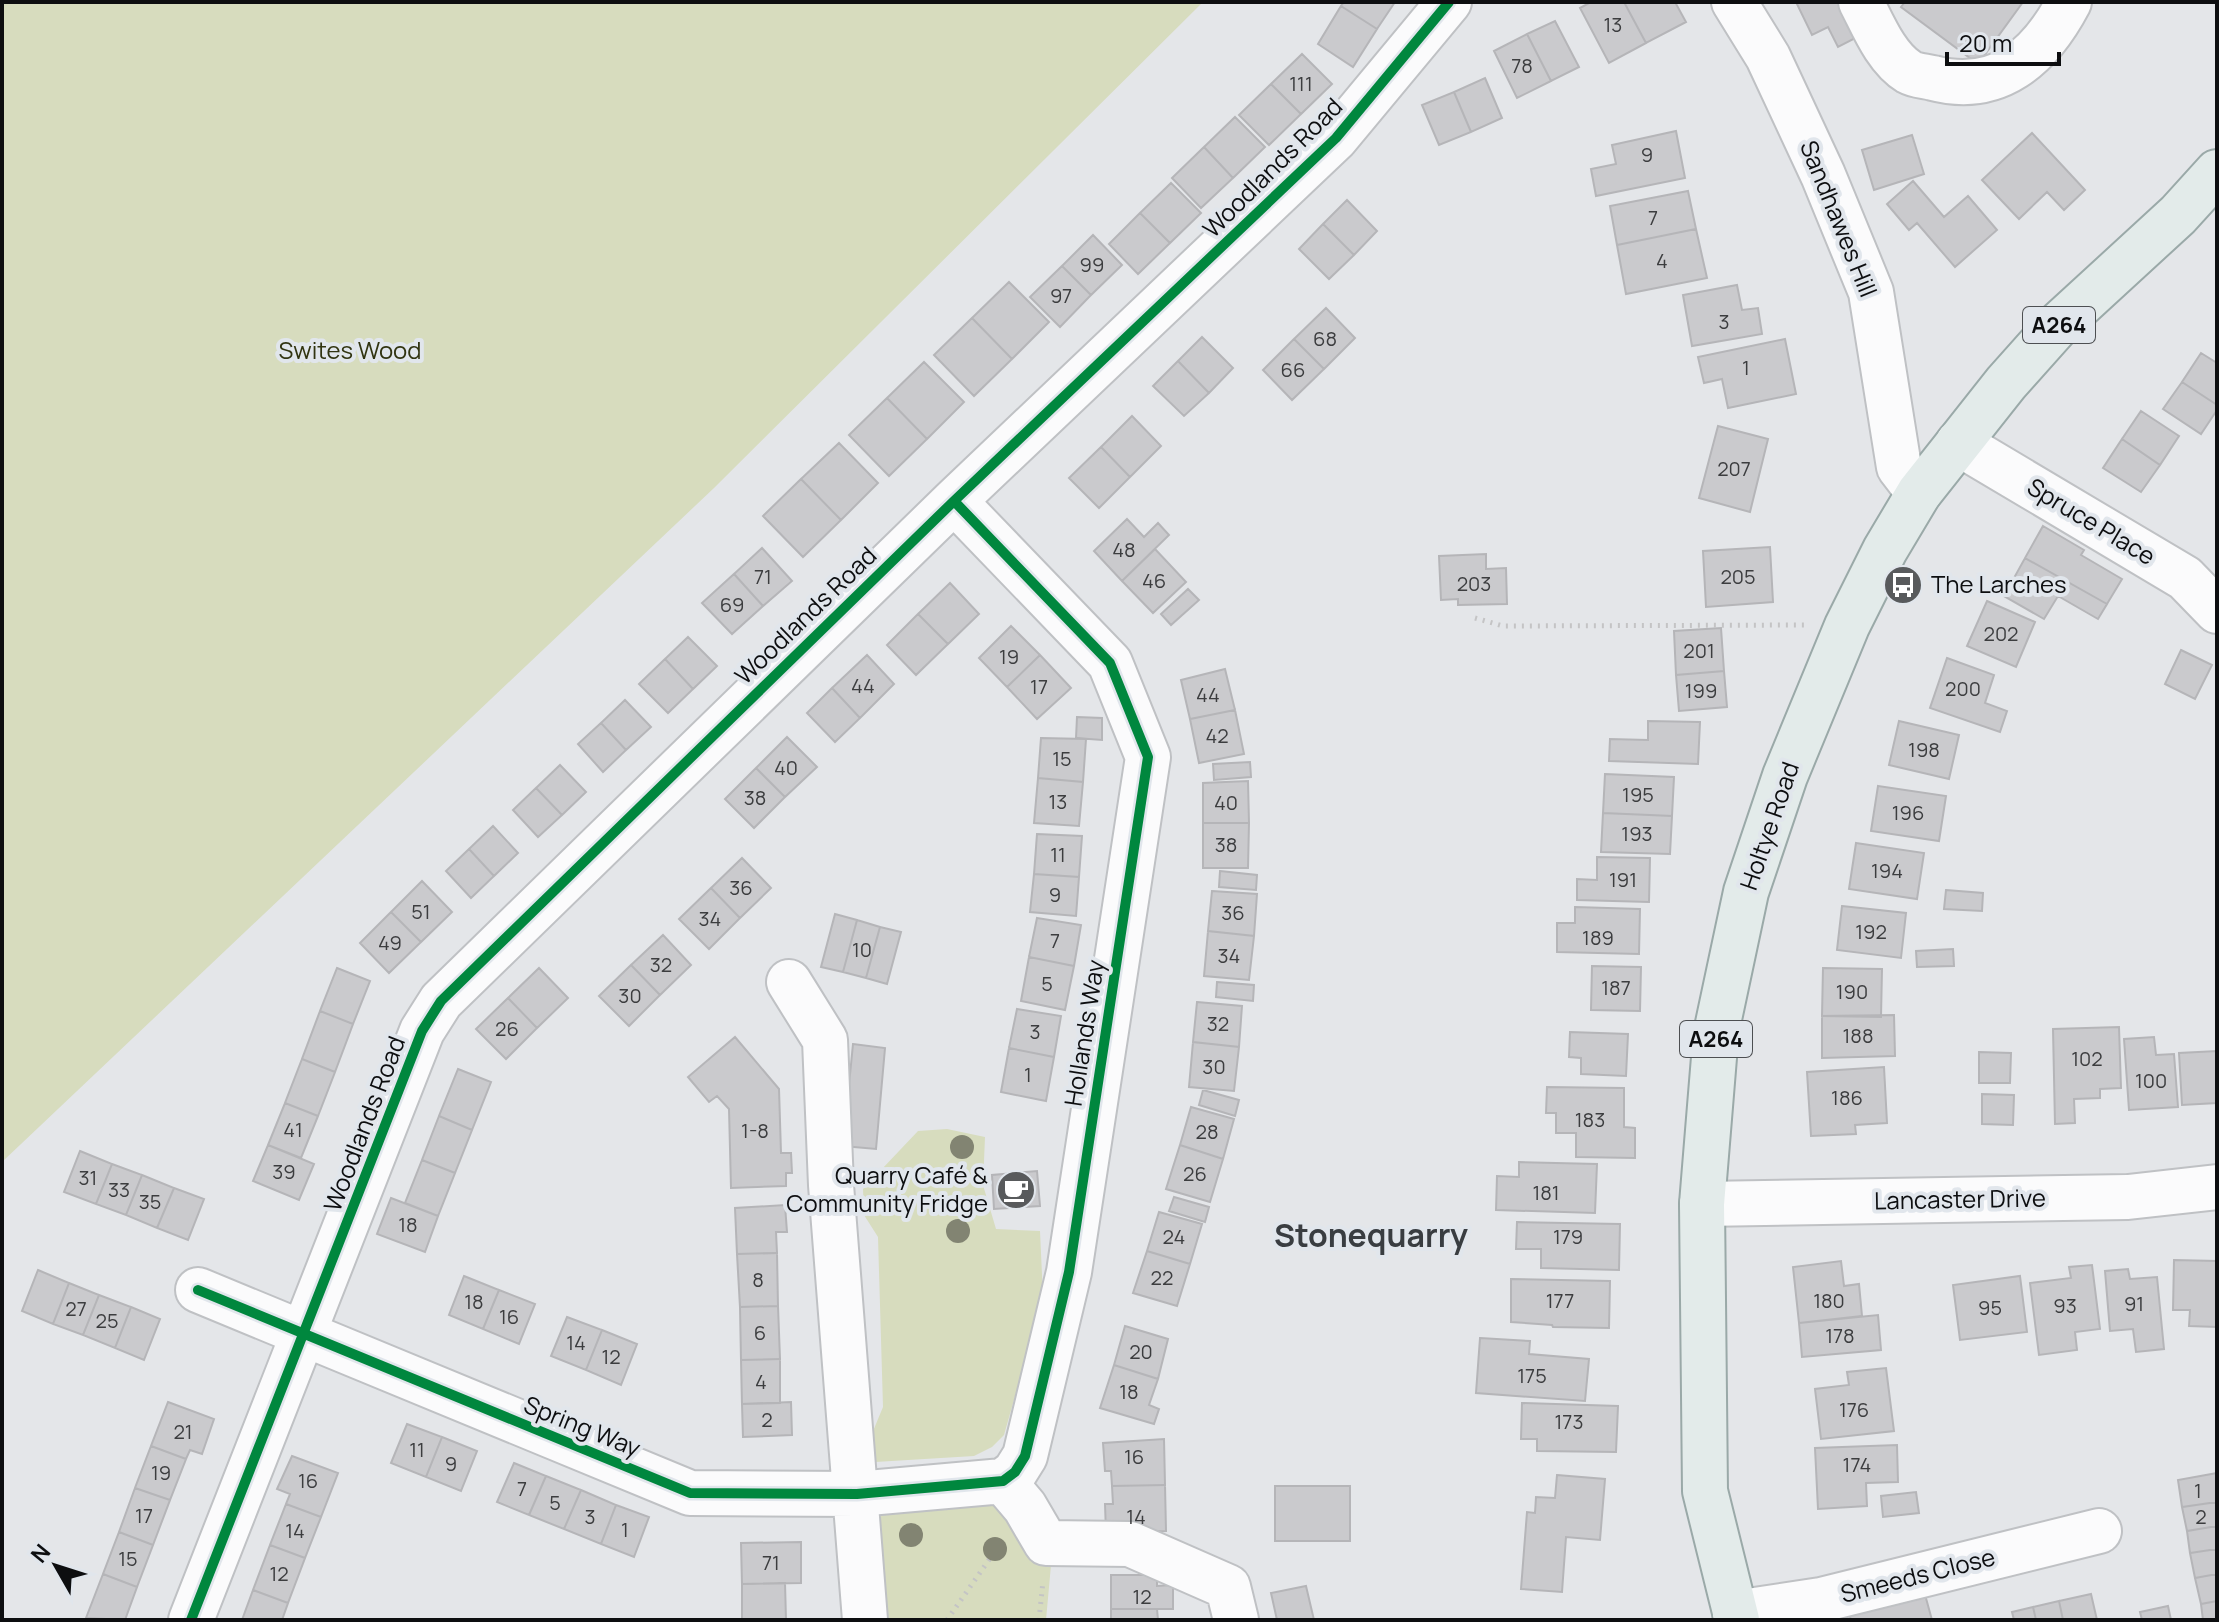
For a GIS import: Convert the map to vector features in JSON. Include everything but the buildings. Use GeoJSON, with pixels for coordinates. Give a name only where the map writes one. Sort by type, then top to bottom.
{"type":"FeatureCollection","features":[{"type":"Feature","properties":{"kind":"main road","name":"Holtye Road"},"geometry":{"type":"LineString","coordinates":[[1736,1616],[1705,1491],[1702,1204],[1716,1033],[1746,892],[1785,776],[1847,626],[1885,550],[1919,493],[2056,327],[2178,215],[2217,172]]}},
{"type":"Feature","properties":{"kind":"street","name":"Woodlands Road"},"geometry":{"type":"LineString","coordinates":[[191,1620],[422,1031],[441,1001],[954,501],[1336,138],[1449,2]]}},
{"type":"Feature","properties":{"kind":"street","name":"Sandhawes Hill"},"geometry":{"type":"LineString","coordinates":[[1734,2],[1768,57],[1823,175],[1871,292],[1899,467],[1919,493]]}},
{"type":"Feature","properties":{"kind":"street"},"geometry":{"type":"LineString","coordinates":[[1861,2],[1882,43],[1910,72],[1954,83],[1991,81],[2025,60],[2060,20],[2069,2]]}},
{"type":"Feature","properties":{"kind":"street","name":"Spruce Place"},"geometry":{"type":"LineString","coordinates":[[1958,443],[2185,578],[2217,611]]}},
{"type":"Feature","properties":{"kind":"street","name":"Hollands Way"},"geometry":{"type":"LineString","coordinates":[[954,501],[1110,663],[1148,757],[1069,1272],[1025,1456],[1015,1472],[1014,1494]]}},
{"type":"Feature","properties":{"kind":"street"},"geometry":{"type":"LineString","coordinates":[[789,982],[825,1040],[831,1185],[865,1620]]}},
{"type":"Feature","properties":{"kind":"street","name":"Lancaster Drive"},"geometry":{"type":"LineString","coordinates":[[1702,1204],[2128,1197],[2217,1187]]}},
{"type":"Feature","properties":{"kind":"street"},"geometry":{"type":"LineString","coordinates":[[198,1290],[305,1335]]}},
{"type":"Feature","properties":{"kind":"street","name":"Spring Way"},"geometry":{"type":"LineString","coordinates":[[305,1335],[690,1493],[857,1494]]}},
{"type":"Feature","properties":{"kind":"street"},"geometry":{"type":"LineString","coordinates":[[857,1494],[1014,1494],[1046,1543],[1130,1544],[1228,1587],[1236,1620]]}},
{"type":"Feature","properties":{"kind":"street","name":"Smeeds Close"},"geometry":{"type":"LineString","coordinates":[[1736,1616],[1821,1600],[2099,1531]]}},
{"type":"Feature","properties":{"kind":"path"},"geometry":{"type":"LineString","coordinates":[[1475,618],[1503,626],[1847,626]]}},
{"type":"Feature","properties":{"kind":"path"},"geometry":{"type":"LineString","coordinates":[[947,1620],[1014,1494]]}},
{"type":"Feature","properties":{"kind":"green space","name":"Swites Wood"},"geometry":{"type":"Polygon","coordinates":[[[2,2],[1203,2],[714,488],[2,1162],[2,2]]]}},
{"type":"Feature","properties":{"kind":"green space"},"geometry":{"type":"Polygon","coordinates":[[[947,1129],[985,1137],[983,1185],[996,1229],[1040,1231],[1043,1297],[1004,1435],[992,1447],[974,1456],[875,1462],[871,1436],[883,1407],[878,1237],[864,1215],[863,1189],[918,1131],[947,1129]]]}},
{"type":"Feature","properties":{"kind":"green space"},"geometry":{"type":"Polygon","coordinates":[[[999,1500],[1052,1554],[1046,1620],[883,1620],[878,1516],[999,1500]]]}},
{"type":"Feature","properties":{"kind":"cycle path"},"geometry":{"type":"LineString","coordinates":[[191,1620],[422,1031],[441,1001],[954,501],[1336,138],[1449,2]]}},
{"type":"Feature","properties":{"kind":"cycle path"},"geometry":{"type":"LineString","coordinates":[[198,1290],[690,1493],[857,1494],[1003,1481],[1015,1472],[1025,1456],[1069,1272],[1148,757],[1110,663],[954,501]]}},
{"type":"Feature","properties":{"kind":"place","name":"The Larches"},"geometry":{"type":"Point","coordinates":[1903,585]}},
{"type":"Feature","properties":{"kind":"place","name":"Quarry Café & Community Fridge"},"geometry":{"type":"Point","coordinates":[1016,1190]}},
{"type":"Feature","properties":{"kind":"district","name":"Stonequarry"},"geometry":{"type":"Point","coordinates":[1371,1236]}}]}
